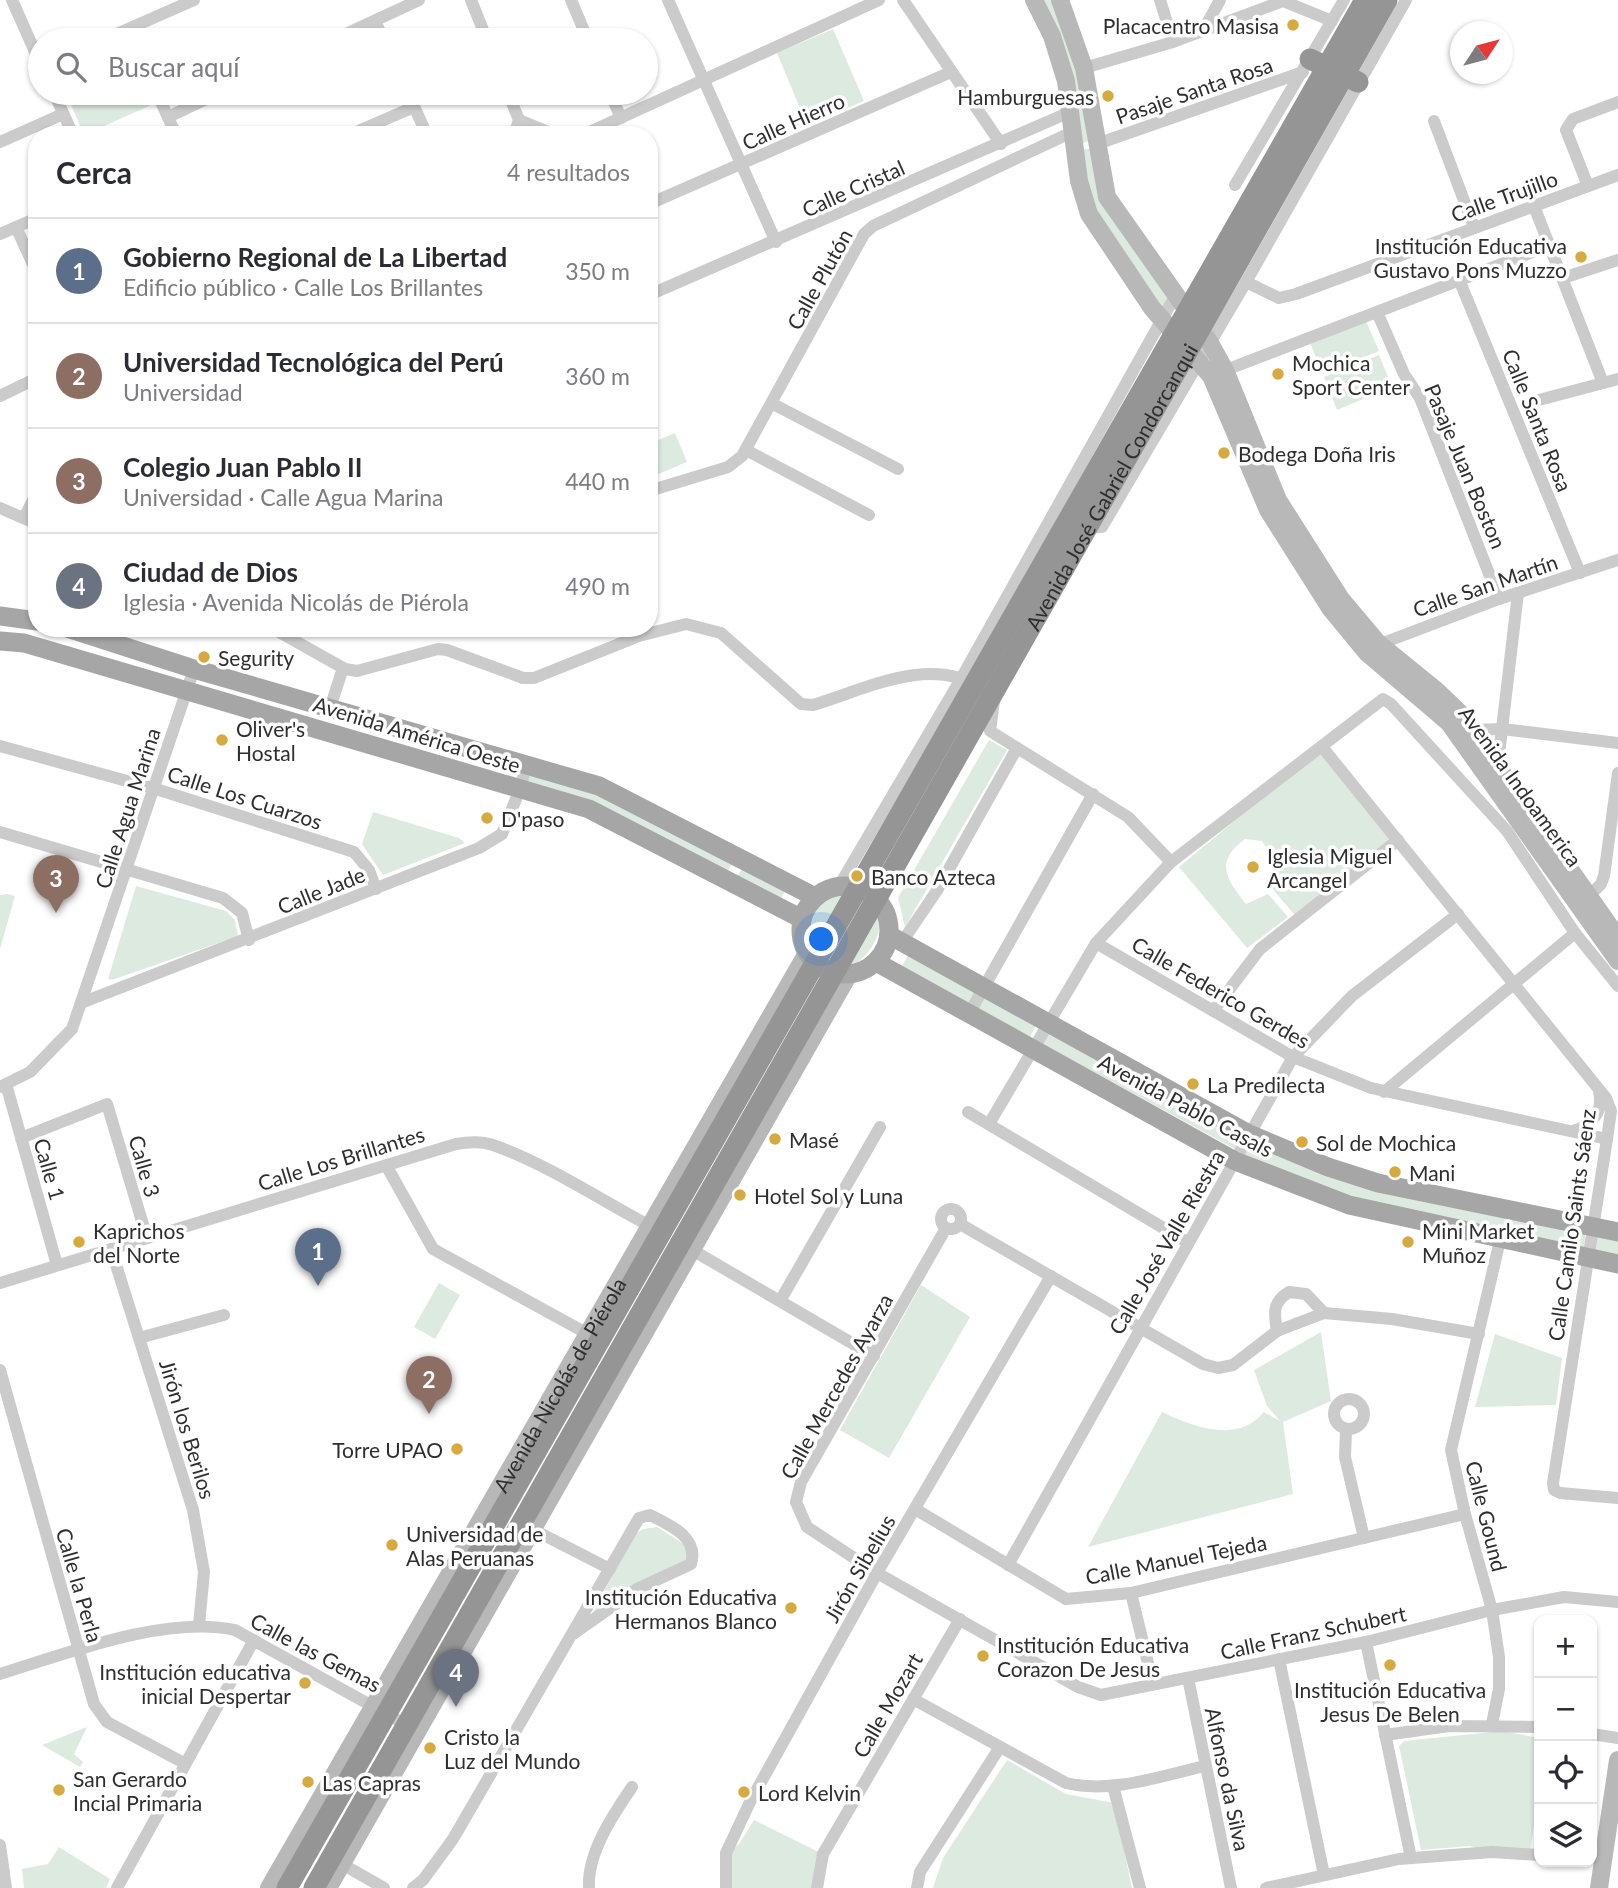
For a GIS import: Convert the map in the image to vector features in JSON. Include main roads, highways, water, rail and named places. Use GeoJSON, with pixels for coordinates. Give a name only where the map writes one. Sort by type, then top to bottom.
{"type":"FeatureCollection","features":[{"type":"Feature","properties":{"kind":"highway","name":"Avenida José Gabriel Condorcanqui"},"geometry":{"type":"LineString","coordinates":[[826,966],[858,891],[976,686],[1086,528],[1188,348],[1193,320],[1366,0]]}},
{"type":"Feature","properties":{"kind":"highway","name":"Avenida José Gabriel Condorcanqui"},"geometry":{"type":"LineString","coordinates":[[1193,320],[1281,202],[1334,108],[1328,71],[1387,0]]}},
{"type":"Feature","properties":{"kind":"highway","name":"Avenida José Gabriel Condorcanqui"},"geometry":{"type":"LineString","coordinates":[[976,686],[1017,594],[1085,473],[1188,348]]}},
{"type":"Feature","properties":{"kind":"highway","name":"Avenida Nicolás de Piérola"},"geometry":{"type":"LineString","coordinates":[[287,1888],[381,1709],[779,1015],[826,966]]}},
{"type":"Feature","properties":{"kind":"highway","name":"Avenida Nicolás de Piérola"},"geometry":{"type":"LineString","coordinates":[[314,1888],[412,1728],[794,1056],[826,966]]}},
{"type":"Feature","properties":{"kind":"main road","name":"Avenida Indoamerica"},"geometry":{"type":"LineString","coordinates":[[1034,0],[1052,36],[1066,81],[1079,181],[1090,214],[1161,318],[1188,348],[1218,373]]}},
{"type":"Feature","properties":{"kind":"main road","name":"Avenida Indoamerica"},"geometry":{"type":"LineString","coordinates":[[1060,0],[1084,68],[1107,197],[1193,320],[1278,500],[1373,648],[1449,723],[1618,961]]}},
{"type":"Feature","properties":{"kind":"main road"},"geometry":{"type":"LineString","coordinates":[[0,616],[28,620]]}},
{"type":"Feature","properties":{"kind":"main road","name":"Avenida América Oeste"},"geometry":{"type":"LineString","coordinates":[[95,637],[194,669],[527,763],[599,786],[815,897]]}},
{"type":"Feature","properties":{"kind":"main road","name":"Avenida América Oeste"},"geometry":{"type":"LineString","coordinates":[[0,641],[24,643],[187,688],[589,809],[802,919]]}},
{"type":"Feature","properties":{"kind":"main road","name":"Avenida Indoamerica"},"geometry":{"type":"LineString","coordinates":[[1373,648],[1437,691],[1473,730],[1618,938]]}},
{"type":"Feature","properties":{"kind":"main road"},"geometry":{"type":"LineString","coordinates":[[729,880],[741,858]]}},
{"type":"Feature","properties":{"kind":"main road"},"geometry":{"type":"LineString","coordinates":[[858,891],[885,911],[895,939],[876,961],[826,966],[800,931],[802,919],[815,897],[858,891]]}},
{"type":"Feature","properties":{"kind":"main road","name":"Avenida Pablo Casals"},"geometry":{"type":"LineString","coordinates":[[895,939],[1249,1135],[1357,1177],[1618,1232]]}},
{"type":"Feature","properties":{"kind":"main road","name":"Avenida Pablo Casals"},"geometry":{"type":"LineString","coordinates":[[876,961],[1234,1161],[1349,1205],[1618,1264]]}},
{"type":"Feature","properties":{"kind":"main road","name":"Avenida Nicolás de Piérola"},"geometry":{"type":"LineString","coordinates":[[566,1385],[588,1334],[656,1229]]}},
{"type":"Feature","properties":{"kind":"main road","name":"Avenida Nicolás de Piérola"},"geometry":{"type":"LineString","coordinates":[[269,1888],[381,1709]]}},
{"type":"Feature","properties":{"kind":"main road","name":"Avenida Nicolás de Piérola"},"geometry":{"type":"LineString","coordinates":[[328,1888],[412,1728]]}},
{"type":"Feature","properties":{"kind":"main road"},"geometry":{"type":"LineString","coordinates":[[1599,1888],[1598,1859],[1618,1760]]}},
{"type":"Feature","properties":{"kind":"place","name":"Placacentro Masisa"},"geometry":{"type":"Point","coordinates":[1293,25]}},
{"type":"Feature","properties":{"kind":"place","name":"Hamburguesas"},"geometry":{"type":"Point","coordinates":[1108,96]}},
{"type":"Feature","properties":{"kind":"place","name":"Institución Educativa Gustavo Pons Muzzo"},"geometry":{"type":"Point","coordinates":[1581,257]}},
{"type":"Feature","properties":{"kind":"place","name":"Mochica Sport Center"},"geometry":{"type":"Point","coordinates":[1278,374]}},
{"type":"Feature","properties":{"kind":"place","name":"Bodega Doña Iris"},"geometry":{"type":"Point","coordinates":[1224,453]}},
{"type":"Feature","properties":{"kind":"place","name":"Segurity"},"geometry":{"type":"Point","coordinates":[204,657]}},
{"type":"Feature","properties":{"kind":"place","name":"Oliver's Hostal"},"geometry":{"type":"Point","coordinates":[222,740]}},
{"type":"Feature","properties":{"kind":"place","name":"D'paso"},"geometry":{"type":"Point","coordinates":[487,818]}},
{"type":"Feature","properties":{"kind":"place","name":"Iglesia Miguel Arcangel"},"geometry":{"type":"Point","coordinates":[1253,867]}},
{"type":"Feature","properties":{"kind":"place","name":"Banco Azteca"},"geometry":{"type":"Point","coordinates":[857,876]}},
{"type":"Feature","properties":{"kind":"place","name":"Colegio Juan Pablo II"},"geometry":{"type":"Point","coordinates":[56,913]}},
{"type":"Feature","properties":{"kind":"place","name":"La Predilecta"},"geometry":{"type":"Point","coordinates":[1193,1084]}},
{"type":"Feature","properties":{"kind":"place","name":"Masé"},"geometry":{"type":"Point","coordinates":[775,1139]}},
{"type":"Feature","properties":{"kind":"place","name":"Sol de Mochica"},"geometry":{"type":"Point","coordinates":[1302,1142]}},
{"type":"Feature","properties":{"kind":"place","name":"Mani"},"geometry":{"type":"Point","coordinates":[1395,1172]}},
{"type":"Feature","properties":{"kind":"place","name":"Hotel Sol y Luna"},"geometry":{"type":"Point","coordinates":[740,1195]}},
{"type":"Feature","properties":{"kind":"place","name":"Kaprichos del Norte"},"geometry":{"type":"Point","coordinates":[79,1242]}},
{"type":"Feature","properties":{"kind":"place","name":"Mini Market Muñoz"},"geometry":{"type":"Point","coordinates":[1408,1242]}},
{"type":"Feature","properties":{"kind":"place","name":"Gobierno Regional de La Libertad"},"geometry":{"type":"Point","coordinates":[318,1286]}},
{"type":"Feature","properties":{"kind":"place","name":"Universidad Tecnológica del Perú"},"geometry":{"type":"Point","coordinates":[429,1414]}},
{"type":"Feature","properties":{"kind":"place","name":"Torre UPAO"},"geometry":{"type":"Point","coordinates":[457,1449]}},
{"type":"Feature","properties":{"kind":"place","name":"Universidad de Alas Peruanas"},"geometry":{"type":"Point","coordinates":[392,1545]}},
{"type":"Feature","properties":{"kind":"place","name":"Institución Educativa Hermanos Blanco"},"geometry":{"type":"Point","coordinates":[791,1608]}},
{"type":"Feature","properties":{"kind":"place","name":"Institución Educativa Corazon De Jesus"},"geometry":{"type":"Point","coordinates":[983,1656]}},
{"type":"Feature","properties":{"kind":"place","name":"Institución Educativa Jesus De Belen"},"geometry":{"type":"Point","coordinates":[1390,1665]}},
{"type":"Feature","properties":{"kind":"place","name":"Institución educativa inicial Despertar"},"geometry":{"type":"Point","coordinates":[305,1683]}},
{"type":"Feature","properties":{"kind":"place","name":"Ciudad de Dios"},"geometry":{"type":"Point","coordinates":[456,1707]}},
{"type":"Feature","properties":{"kind":"place","name":"Cristo la Luz del Mundo"},"geometry":{"type":"Point","coordinates":[430,1748]}},
{"type":"Feature","properties":{"kind":"place","name":"Las Capras"},"geometry":{"type":"Point","coordinates":[308,1782]}},
{"type":"Feature","properties":{"kind":"place","name":"San Gerardo Incial Primaria"},"geometry":{"type":"Point","coordinates":[59,1790]}},
{"type":"Feature","properties":{"kind":"place","name":"Lord Kelvin"},"geometry":{"type":"Point","coordinates":[744,1792]}}]}
